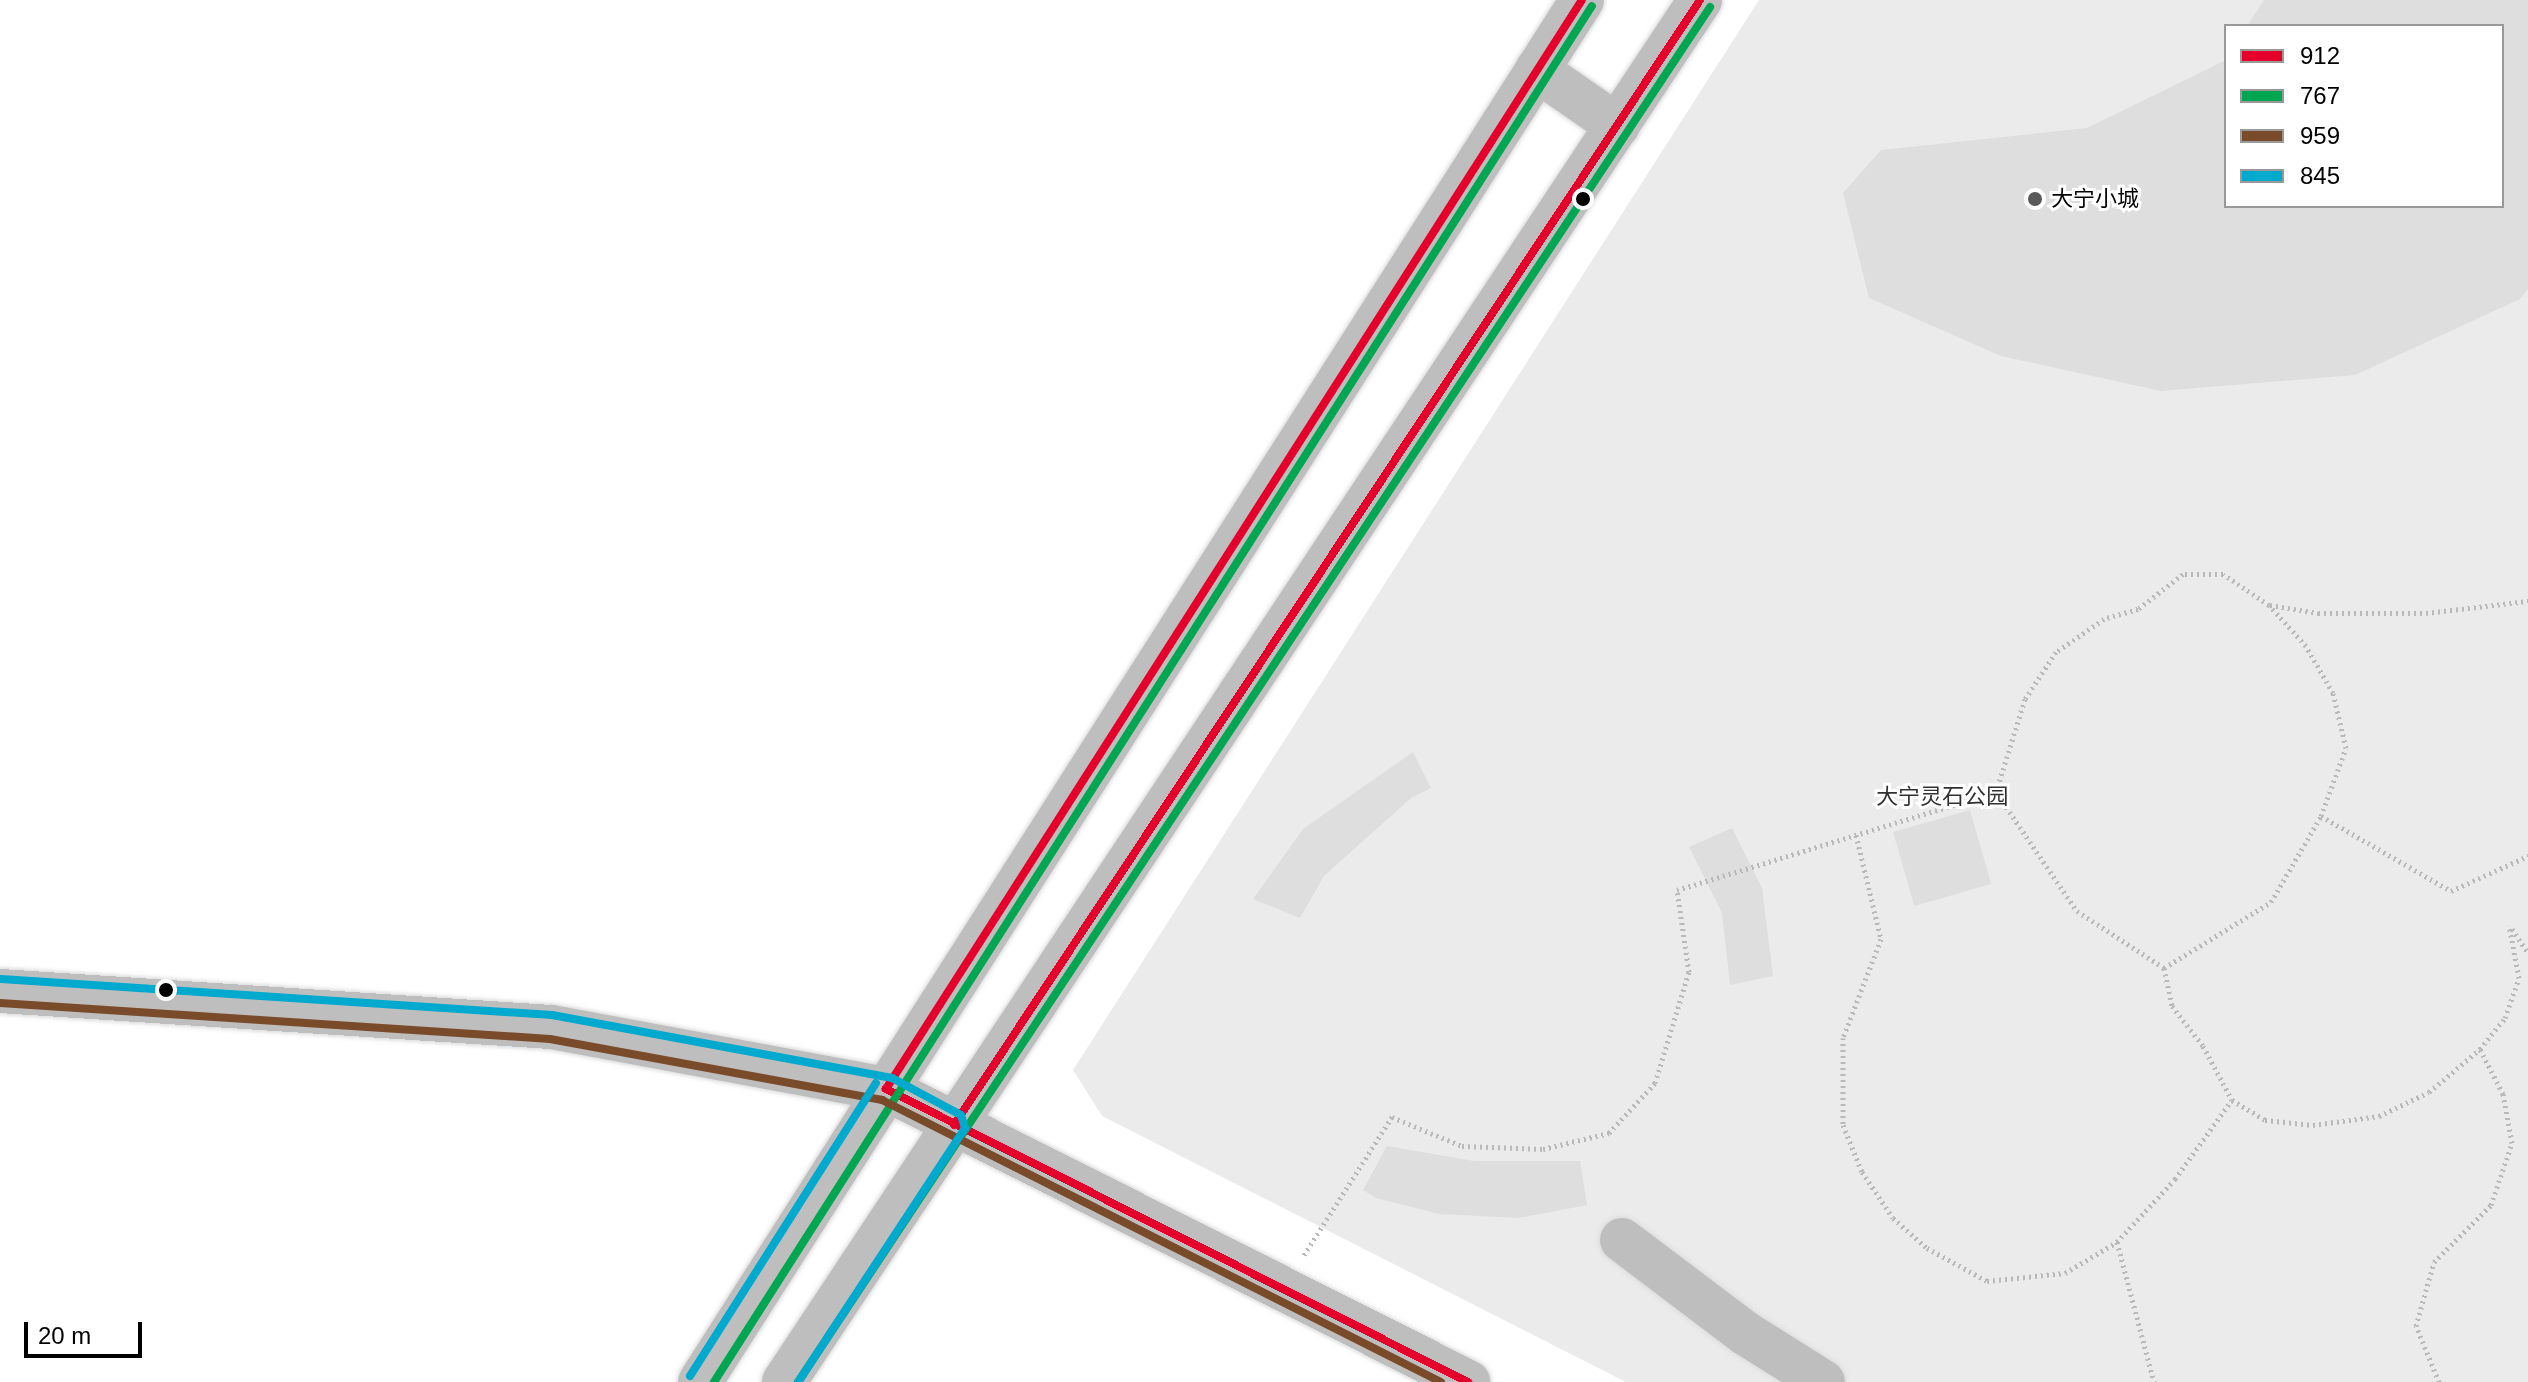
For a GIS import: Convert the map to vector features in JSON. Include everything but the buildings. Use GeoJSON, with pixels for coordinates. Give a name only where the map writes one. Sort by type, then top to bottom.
{"type":"FeatureCollection","features":[{"type":"Feature","properties":{"kind":"main road"},"geometry":{"type":"LineString","coordinates":[[700,1382],[1582,0]]}},
{"type":"Feature","properties":{"kind":"main road"},"geometry":{"type":"LineString","coordinates":[[784,1382],[1573,184],[1618,126],[1700,0]]}},
{"type":"Feature","properties":{"kind":"main road"},"geometry":{"type":"LineString","coordinates":[[1537,70],[1618,126]]}},
{"type":"Feature","properties":{"kind":"main road"},"geometry":{"type":"LineString","coordinates":[[0,991],[551,1027],[886,1089],[1468,1382]]}},
{"type":"Feature","properties":{"kind":"main road"},"geometry":{"type":"LineString","coordinates":[[1622,1240],[1745,1333],[1823,1382]]}},
{"type":"Feature","properties":{"kind":"path"},"geometry":{"type":"LineString","coordinates":[[1996,792],[2025,699],[2056,652],[2104,619],[2138,609],[2183,574],[2223,574],[2269,605],[2306,646],[2333,693],[2346,748],[2321,816],[2271,902],[2164,968]]}},
{"type":"Feature","properties":{"kind":"path"},"geometry":{"type":"LineString","coordinates":[[2269,605],[2318,613],[2426,613],[2528,601]]}},
{"type":"Feature","properties":{"kind":"path"},"geometry":{"type":"LineString","coordinates":[[1282,1289],[1392,1117],[1462,1146],[1543,1149],[1609,1133],[1655,1083],[1689,972],[1677,890],[1996,792]]}},
{"type":"Feature","properties":{"kind":"path"},"geometry":{"type":"LineString","coordinates":[[1996,792],[2077,911],[2164,968],[2172,1006],[2203,1046],[2232,1100],[2265,1120],[2313,1125],[2379,1116],[2429,1092],[2480,1049],[2505,1018],[2519,978],[2509,925],[2528,953]]}},
{"type":"Feature","properties":{"kind":"path"},"geometry":{"type":"LineString","coordinates":[[2321,816],[2451,891],[2528,856]]}},
{"type":"Feature","properties":{"kind":"path"},"geometry":{"type":"LineString","coordinates":[[1856,835],[1881,939],[1843,1038],[1839,1081],[1843,1125],[1862,1172],[1893,1218],[1927,1248],[1987,1281],[2065,1273],[2117,1242],[2175,1179],[2232,1100]]}},
{"type":"Feature","properties":{"kind":"path"},"geometry":{"type":"LineString","coordinates":[[2439,1382],[2416,1326],[2434,1262],[2491,1205],[2512,1143],[2503,1094],[2480,1049]]}},
{"type":"Feature","properties":{"kind":"path"},"geometry":{"type":"LineString","coordinates":[[2117,1242],[2154,1382]]}},
{"type":"Feature","properties":{"kind":"green space","name":"大宁灵石公园"},"geometry":{"type":"Polygon","coordinates":[[[1759,0],[2528,0],[2528,1382],[1626,1382],[1102,1116],[1073,1070],[1759,0]]]}},
{"type":"Feature","properties":{"kind":"transit line","name":"912"},"geometry":{"type":"LineString","coordinates":[[1468,1382],[886,1089],[1582,0]]}},
{"type":"Feature","properties":{"kind":"transit line","name":"912"},"geometry":{"type":"LineString","coordinates":[[954,1125],[1700,0]]}},
{"type":"Feature","properties":{"kind":"transit line","name":"767"},"geometry":{"type":"LineString","coordinates":[[714,1382],[1592,6]]}},
{"type":"Feature","properties":{"kind":"transit line","name":"767"},"geometry":{"type":"LineString","coordinates":[[798,1382],[1710,7]]}},
{"type":"Feature","properties":{"kind":"transit line","name":"845"},"geometry":{"type":"LineString","coordinates":[[1,979],[552,1015],[892,1078],[961,1115],[965,1128],[798,1382]]}},
{"type":"Feature","properties":{"kind":"transit line","name":"959"},"geometry":{"type":"LineString","coordinates":[[0,1003],[550,1039],[882,1100],[1441,1382]]}},
{"type":"Feature","properties":{"kind":"transit line","name":"845"},"geometry":{"type":"LineString","coordinates":[[690,1376],[876,1083]]}},
{"type":"Feature","properties":{"kind":"place","name":"大宁小城"},"geometry":{"type":"Point","coordinates":[2035,199]}}]}
